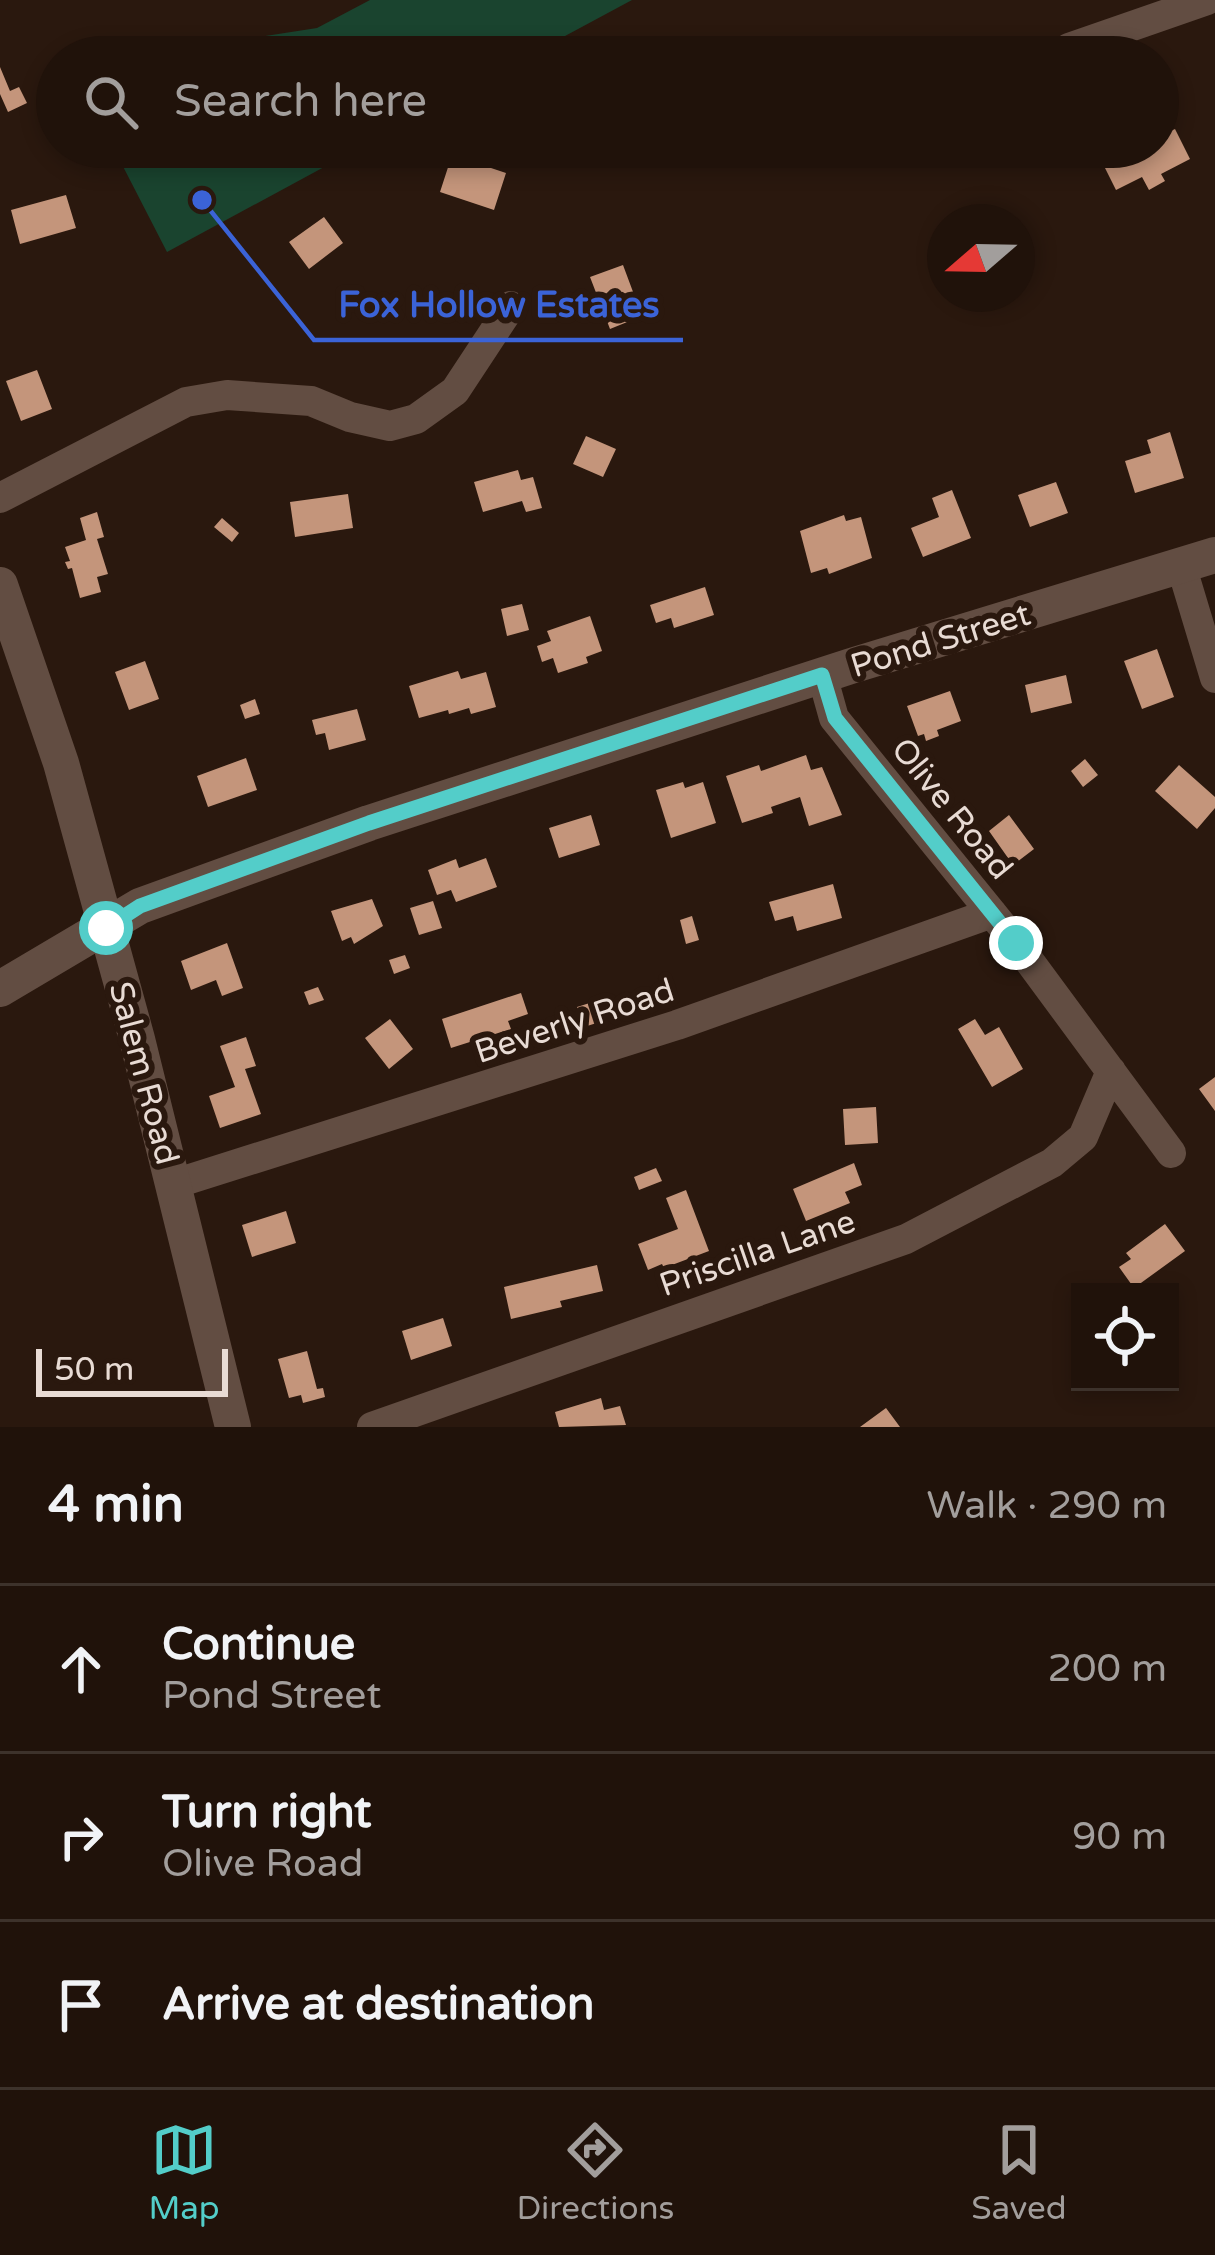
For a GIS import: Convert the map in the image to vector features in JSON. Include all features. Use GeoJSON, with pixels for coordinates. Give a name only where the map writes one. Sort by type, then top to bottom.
{"type":"FeatureCollection","features":[{"type":"Feature","properties":{"kind":"street"},"geometry":{"type":"LineString","coordinates":[[1106,36],[1208,0]]}},
{"type":"Feature","properties":{"kind":"street"},"geometry":{"type":"LineString","coordinates":[[0,498],[185,402],[251,396],[311,401],[390,426],[416,419],[455,391],[511,305]]}},
{"type":"Feature","properties":{"kind":"street"},"geometry":{"type":"LineString","coordinates":[[1198,560],[1215,678]]}},
{"type":"Feature","properties":{"kind":"street","name":"Pond Street"},"geometry":{"type":"LineString","coordinates":[[0,989],[140,906],[369,823],[822,675],[1198,560]]}},
{"type":"Feature","properties":{"kind":"street","name":"Salem Road"},"geometry":{"type":"LineString","coordinates":[[0,585],[12,654],[61,763],[174,1184],[233,1427]]}},
{"type":"Feature","properties":{"kind":"street","name":"Olive Road"},"geometry":{"type":"LineString","coordinates":[[822,675],[835,718],[992,913],[1171,1153]]}},
{"type":"Feature","properties":{"kind":"street","name":"Beverly Road"},"geometry":{"type":"LineString","coordinates":[[174,1184],[677,1025],[992,913]]}},
{"type":"Feature","properties":{"kind":"street","name":"Priscilla Lane"},"geometry":{"type":"LineString","coordinates":[[372,1427],[906,1239],[1052,1163],[1083,1136],[1111,1071]]}},
{"type":"Feature","properties":{"kind":"green space"},"geometry":{"type":"Polygon","coordinates":[[[370,0],[632,0],[565,36],[266,36],[317,28],[370,0]]]}},
{"type":"Feature","properties":{"kind":"green space"},"geometry":{"type":"Polygon","coordinates":[[[124,168],[322,168],[167,252],[124,168]]]}},
{"type":"Feature","properties":{"kind":"building"},"geometry":{"type":"Polygon","coordinates":[[[0,67],[10,91],[19,87],[27,103],[8,112],[0,94],[0,67]]]}},
{"type":"Feature","properties":{"kind":"building"},"geometry":{"type":"Polygon","coordinates":[[[1179,137],[1190,159],[1179,165],[1179,137]]]}},
{"type":"Feature","properties":{"kind":"building"},"geometry":{"type":"Polygon","coordinates":[[[448,168],[491,168],[506,173],[494,210],[440,192],[448,168]]]}},
{"type":"Feature","properties":{"kind":"building"},"geometry":{"type":"Polygon","coordinates":[[[1105,168],[1173,168],[1161,174],[1165,181],[1149,190],[1142,177],[1116,190],[1105,168]]]}},
{"type":"Feature","properties":{"kind":"building"},"geometry":{"type":"Polygon","coordinates":[[[66,195],[76,228],[20,244],[11,210],[66,195]]]}},
{"type":"Feature","properties":{"kind":"building"},"geometry":{"type":"Polygon","coordinates":[[[324,217],[343,243],[309,269],[289,242],[324,217]]]}},
{"type":"Feature","properties":{"kind":"building"},"geometry":{"type":"Polygon","coordinates":[[[623,265],[642,316],[610,329],[590,277],[623,265]]]}},
{"type":"Feature","properties":{"kind":"building"},"geometry":{"type":"Polygon","coordinates":[[[37,370],[52,409],[21,421],[6,381],[37,370]]]}},
{"type":"Feature","properties":{"kind":"building"},"geometry":{"type":"Polygon","coordinates":[[[1170,432],[1184,478],[1135,493],[1125,461],[1151,453],[1147,440],[1170,432]]]}},
{"type":"Feature","properties":{"kind":"building"},"geometry":{"type":"Polygon","coordinates":[[[586,436],[616,449],[603,477],[573,464],[586,436]]]}},
{"type":"Feature","properties":{"kind":"building"},"geometry":{"type":"Polygon","coordinates":[[[518,470],[521,480],[533,477],[542,508],[526,512],[522,501],[483,512],[474,482],[518,470]]]}},
{"type":"Feature","properties":{"kind":"building"},"geometry":{"type":"Polygon","coordinates":[[[1056,482],[1068,513],[1030,527],[1018,495],[1056,482]]]}},
{"type":"Feature","properties":{"kind":"building"},"geometry":{"type":"Polygon","coordinates":[[[952,490],[971,538],[923,557],[911,528],[939,517],[932,498],[952,490]]]}},
{"type":"Feature","properties":{"kind":"building"},"geometry":{"type":"Polygon","coordinates":[[[348,494],[353,528],[295,537],[290,502],[348,494]]]}},
{"type":"Feature","properties":{"kind":"building"},"geometry":{"type":"Polygon","coordinates":[[[97,512],[104,537],[97,539],[108,574],[97,577],[101,592],[80,598],[72,568],[65,562],[70,561],[65,547],[86,540],[80,518],[97,512]]]}},
{"type":"Feature","properties":{"kind":"building"},"geometry":{"type":"Polygon","coordinates":[[[844,515],[846,521],[861,517],[872,558],[829,574],[827,568],[811,573],[800,531],[844,515]]]}},
{"type":"Feature","properties":{"kind":"building"},"geometry":{"type":"Polygon","coordinates":[[[222,518],[239,533],[232,542],[214,527],[222,518]]]}},
{"type":"Feature","properties":{"kind":"building"},"geometry":{"type":"Polygon","coordinates":[[[705,587],[714,615],[674,628],[671,618],[656,623],[650,605],[705,587]]]}},
{"type":"Feature","properties":{"kind":"building"},"geometry":{"type":"Polygon","coordinates":[[[522,604],[529,630],[507,636],[501,609],[522,604]]]}},
{"type":"Feature","properties":{"kind":"building"},"geometry":{"type":"Polygon","coordinates":[[[590,616],[602,651],[586,657],[588,663],[558,673],[553,658],[542,662],[537,646],[551,641],[547,631],[590,616]]]}},
{"type":"Feature","properties":{"kind":"building"},"geometry":{"type":"Polygon","coordinates":[[[1157,649],[1174,697],[1142,709],[1124,661],[1157,649]]]}},
{"type":"Feature","properties":{"kind":"building"},"geometry":{"type":"Polygon","coordinates":[[[145,661],[159,699],[129,710],[115,672],[145,661]]]}},
{"type":"Feature","properties":{"kind":"building"},"geometry":{"type":"Polygon","coordinates":[[[458,671],[461,679],[486,672],[496,707],[471,714],[469,708],[449,714],[448,710],[419,718],[409,686],[458,671]]]}},
{"type":"Feature","properties":{"kind":"building"},"geometry":{"type":"Polygon","coordinates":[[[1066,675],[1072,703],[1031,713],[1025,685],[1066,675]]]}},
{"type":"Feature","properties":{"kind":"building"},"geometry":{"type":"Polygon","coordinates":[[[950,691],[961,721],[937,730],[939,736],[926,741],[924,734],[918,736],[907,706],[950,691]]]}},
{"type":"Feature","properties":{"kind":"building"},"geometry":{"type":"Polygon","coordinates":[[[255,699],[260,714],[245,719],[240,705],[255,699]]]}},
{"type":"Feature","properties":{"kind":"building"},"geometry":{"type":"Polygon","coordinates":[[[357,709],[366,740],[329,750],[325,733],[316,735],[312,720],[357,709]]]}},
{"type":"Feature","properties":{"kind":"building"},"geometry":{"type":"Polygon","coordinates":[[[806,755],[811,770],[822,767],[842,815],[809,826],[800,797],[742,823],[726,776],[759,765],[761,771],[806,755]]]}},
{"type":"Feature","properties":{"kind":"building"},"geometry":{"type":"Polygon","coordinates":[[[246,758],[257,790],[208,807],[197,776],[246,758]]]}},
{"type":"Feature","properties":{"kind":"building"},"geometry":{"type":"Polygon","coordinates":[[[1085,759],[1098,775],[1083,787],[1071,771],[1085,759]]]}},
{"type":"Feature","properties":{"kind":"building"},"geometry":{"type":"Polygon","coordinates":[[[1179,765],[1215,797],[1215,808],[1197,829],[1155,791],[1179,765]]]}},
{"type":"Feature","properties":{"kind":"building"},"geometry":{"type":"Polygon","coordinates":[[[683,782],[685,788],[703,782],[716,823],[671,838],[656,790],[683,782]]]}},
{"type":"Feature","properties":{"kind":"building"},"geometry":{"type":"Polygon","coordinates":[[[591,815],[600,845],[559,858],[549,828],[591,815]]]}},
{"type":"Feature","properties":{"kind":"building"},"geometry":{"type":"Polygon","coordinates":[[[1009,815],[1034,849],[1013,865],[989,831],[1009,815]]]}},
{"type":"Feature","properties":{"kind":"building"},"geometry":{"type":"Polygon","coordinates":[[[486,858],[497,887],[456,902],[451,890],[437,895],[428,870],[456,859],[459,868],[486,858]]]}},
{"type":"Feature","properties":{"kind":"building"},"geometry":{"type":"Polygon","coordinates":[[[833,884],[842,918],[797,931],[793,916],[775,921],[769,902],[833,884]]]}},
{"type":"Feature","properties":{"kind":"building"},"geometry":{"type":"Polygon","coordinates":[[[372,899],[383,926],[354,944],[351,937],[342,941],[331,911],[372,899]]]}},
{"type":"Feature","properties":{"kind":"building"},"geometry":{"type":"Polygon","coordinates":[[[433,901],[442,928],[419,935],[410,908],[433,901]]]}},
{"type":"Feature","properties":{"kind":"building"},"geometry":{"type":"Polygon","coordinates":[[[692,916],[699,940],[686,944],[680,920],[692,916]]]}},
{"type":"Feature","properties":{"kind":"building"},"geometry":{"type":"Polygon","coordinates":[[[227,943],[243,988],[222,996],[216,980],[191,990],[181,961],[227,943]]]}},
{"type":"Feature","properties":{"kind":"building"},"geometry":{"type":"Polygon","coordinates":[[[405,955],[410,968],[394,974],[389,960],[405,955]]]}},
{"type":"Feature","properties":{"kind":"building"},"geometry":{"type":"Polygon","coordinates":[[[318,987],[324,1000],[309,1005],[304,992],[318,987]]]}},
{"type":"Feature","properties":{"kind":"building"},"geometry":{"type":"Polygon","coordinates":[[[521,993],[528,1014],[508,1021],[511,1029],[451,1048],[442,1019],[521,993]]]}},
{"type":"Feature","properties":{"kind":"building"},"geometry":{"type":"Polygon","coordinates":[[[599,1000],[606,1020],[584,1027],[577,1007],[599,1000]]]}},
{"type":"Feature","properties":{"kind":"building"},"geometry":{"type":"Polygon","coordinates":[[[390,1019],[413,1049],[389,1069],[365,1038],[390,1019]]]}},
{"type":"Feature","properties":{"kind":"building"},"geometry":{"type":"Polygon","coordinates":[[[975,1019],[985,1035],[999,1027],[1023,1069],[992,1087],[958,1029],[975,1019]]]}},
{"type":"Feature","properties":{"kind":"building"},"geometry":{"type":"Polygon","coordinates":[[[246,1037],[256,1066],[245,1069],[261,1114],[220,1128],[209,1096],[235,1087],[220,1046],[246,1037]]]}},
{"type":"Feature","properties":{"kind":"building"},"geometry":{"type":"Polygon","coordinates":[[[1215,1077],[1215,1111],[1199,1089],[1215,1077]]]}},
{"type":"Feature","properties":{"kind":"building"},"geometry":{"type":"Polygon","coordinates":[[[876,1107],[878,1143],[845,1145],[843,1109],[876,1107]]]}},
{"type":"Feature","properties":{"kind":"building"},"geometry":{"type":"Polygon","coordinates":[[[854,1163],[862,1185],[845,1192],[850,1203],[806,1221],[793,1189],[854,1163]]]}},
{"type":"Feature","properties":{"kind":"building"},"geometry":{"type":"Polygon","coordinates":[[[656,1168],[662,1181],[639,1190],[634,1177],[656,1168]]]}},
{"type":"Feature","properties":{"kind":"building"},"geometry":{"type":"Polygon","coordinates":[[[686,1190],[709,1251],[648,1270],[638,1244],[678,1229],[666,1198],[686,1190]]]}},
{"type":"Feature","properties":{"kind":"building"},"geometry":{"type":"Polygon","coordinates":[[[286,1211],[296,1243],[252,1257],[242,1225],[286,1211]]]}},
{"type":"Feature","properties":{"kind":"building"},"geometry":{"type":"Polygon","coordinates":[[[1165,1224],[1185,1251],[1141,1283],[1130,1283],[1119,1267],[1131,1259],[1126,1253],[1165,1224]]]}},
{"type":"Feature","properties":{"kind":"building"},"geometry":{"type":"Polygon","coordinates":[[[597,1265],[603,1291],[511,1319],[504,1287],[597,1265]]]}},
{"type":"Feature","properties":{"kind":"building"},"geometry":{"type":"Polygon","coordinates":[[[443,1318],[452,1346],[411,1360],[402,1331],[443,1318]]]}},
{"type":"Feature","properties":{"kind":"building"},"geometry":{"type":"Polygon","coordinates":[[[307,1351],[317,1389],[323,1388],[325,1397],[303,1403],[301,1395],[289,1398],[278,1359],[307,1351]]]}},
{"type":"Feature","properties":{"kind":"building"},"geometry":{"type":"Polygon","coordinates":[[[601,1398],[604,1410],[620,1406],[626,1425],[559,1427],[555,1412],[601,1398]]]}},
{"type":"Feature","properties":{"kind":"building"},"geometry":{"type":"Polygon","coordinates":[[[886,1408],[900,1427],[860,1427],[886,1408]]]}},
{"type":"Feature","properties":{"kind":"place","name":"Fox Hollow Estates"},"geometry":{"type":"Point","coordinates":[202,200]}},
{"type":"Feature","properties":{"kind":"route"},"geometry":{"type":"LineString","coordinates":[[106,928],[140,906],[369,823],[822,675],[835,718],[1016,943]]}}]}
